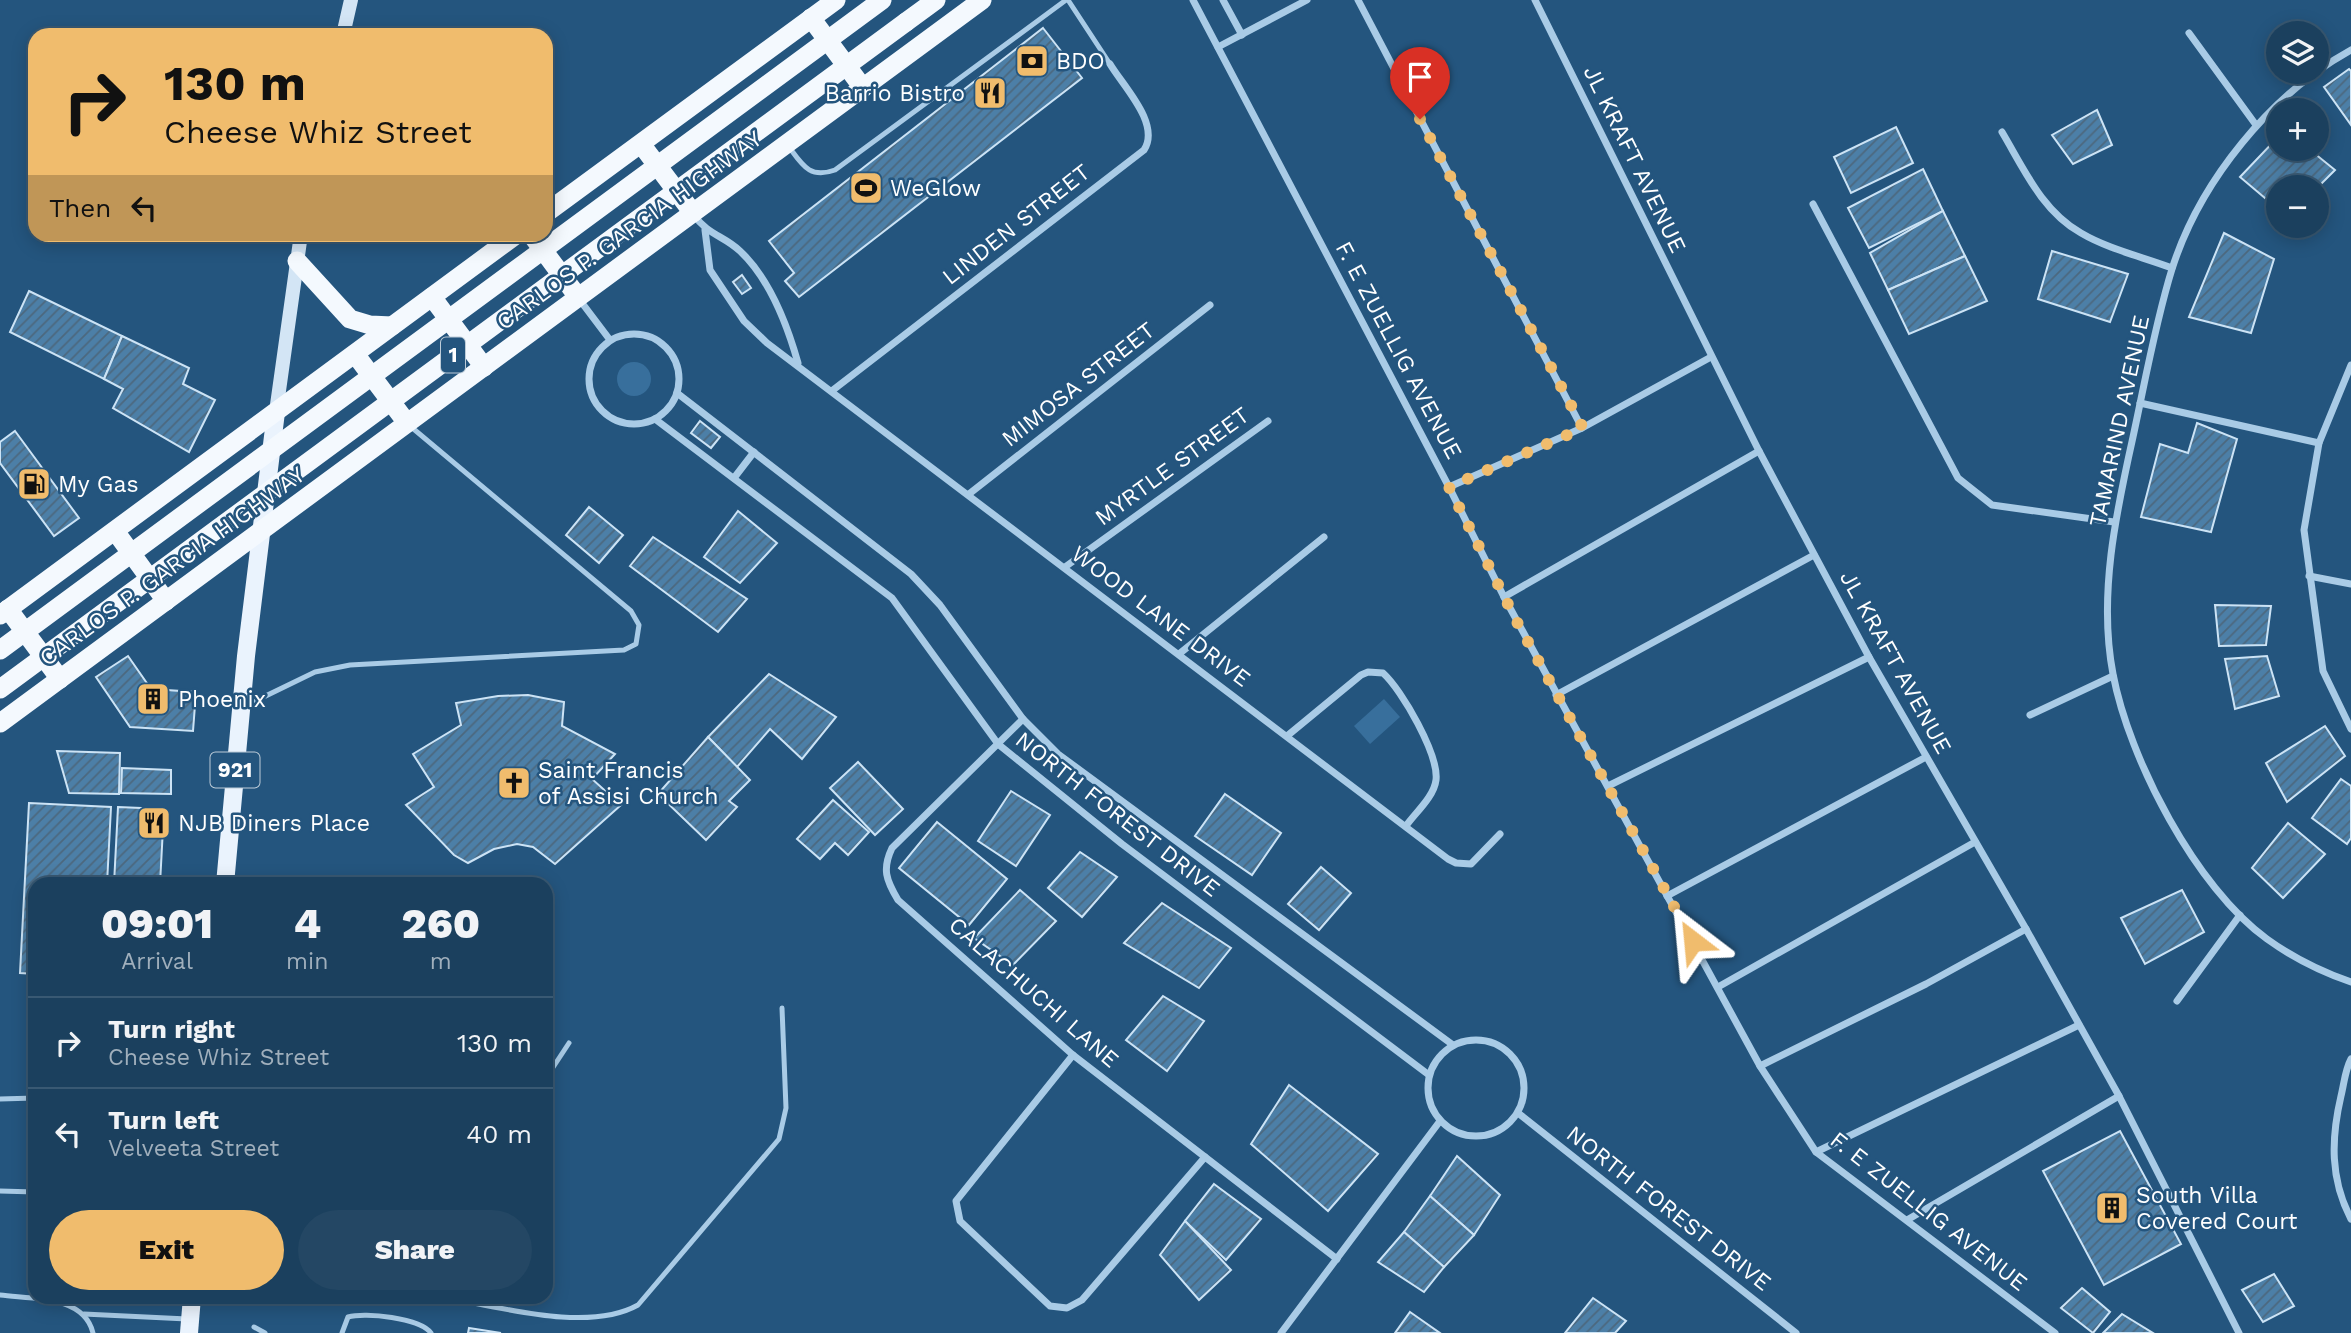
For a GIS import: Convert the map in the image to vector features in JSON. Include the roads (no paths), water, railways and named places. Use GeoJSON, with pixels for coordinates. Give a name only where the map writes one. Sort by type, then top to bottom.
{"type":"FeatureCollection","features":[{"type":"Feature","properties":{"kind":"highway"},"geometry":{"type":"LineString","coordinates":[[553,208],[836,0]]}},
{"type":"Feature","properties":{"kind":"highway","name":"CARLOS P. GARCIA HIGHWAY"},"geometry":{"type":"LineString","coordinates":[[0,650],[882,0]]}},
{"type":"Feature","properties":{"kind":"highway","name":"CARLOS P. GARCIA HIGHWAY"},"geometry":{"type":"LineString","coordinates":[[0,689],[936,0]]}},
{"type":"Feature","properties":{"kind":"highway","name":"CARLOS P. GARCIA HIGHWAY"},"geometry":{"type":"LineString","coordinates":[[0,723],[982,0]]}},
{"type":"Feature","properties":{"kind":"highway"},"geometry":{"type":"LineString","coordinates":[[811,18],[863,88]]}},
{"type":"Feature","properties":{"kind":"highway"},"geometry":{"type":"LineString","coordinates":[[640,144],[693,214]]}},
{"type":"Feature","properties":{"kind":"highway"},"geometry":{"type":"LineString","coordinates":[[60,679],[4,612],[506,242]]}},
{"type":"Feature","properties":{"kind":"highway"},"geometry":{"type":"LineString","coordinates":[[537,242],[578,298]]}},
{"type":"Feature","properties":{"kind":"highway"},"geometry":{"type":"LineString","coordinates":[[297,261],[350,319],[370,325],[392,326]]}},
{"type":"Feature","properties":{"kind":"highway"},"geometry":{"type":"LineString","coordinates":[[432,297],[484,367]]}},
{"type":"Feature","properties":{"kind":"highway"},"geometry":{"type":"LineString","coordinates":[[355,354],[407,424]]}},
{"type":"Feature","properties":{"kind":"highway"},"geometry":{"type":"LineString","coordinates":[[115,531],[166,601]]}},
{"type":"Feature","properties":{"kind":"main road"},"geometry":{"type":"LineString","coordinates":[[345,28],[351,0]]}},
{"type":"Feature","properties":{"kind":"main road"},"geometry":{"type":"LineString","coordinates":[[261,531],[300,242]]}},
{"type":"Feature","properties":{"kind":"main road","name":"921"},"geometry":{"type":"LineString","coordinates":[[226,877],[261,531]]}},
{"type":"Feature","properties":{"kind":"main road"},"geometry":{"type":"LineString","coordinates":[[189,1326],[191,1304]]}},
{"type":"Feature","properties":{"kind":"street","name":"F. E ZUELLIG AVENUE"},"geometry":{"type":"LineString","coordinates":[[1192,0],[1556,695],[1760,1066],[1816,1152],[2055,1333]]}},
{"type":"Feature","properties":{"kind":"street"},"geometry":{"type":"LineString","coordinates":[[1223,0],[1242,35]]}},
{"type":"Feature","properties":{"kind":"street"},"geometry":{"type":"LineString","coordinates":[[1218,47],[1307,0]]}},
{"type":"Feature","properties":{"kind":"street"},"geometry":{"type":"LineString","coordinates":[[1358,0],[1583,428]]}},
{"type":"Feature","properties":{"kind":"street","name":"JL KRAFT AVENUE"},"geometry":{"type":"LineString","coordinates":[[1535,0],[1759,452],[1868,657],[2026,929],[2119,1096],[2239,1333]]}},
{"type":"Feature","properties":{"kind":"street"},"geometry":{"type":"LineString","coordinates":[[2189,33],[2256,125]]}},
{"type":"Feature","properties":{"kind":"street","name":"TAMARIND AVENUE"},"geometry":{"type":"LineString","coordinates":[[2351,50],[2295,87],[2256,125],[2225,166],[2191,225],[2172,268],[2114,522],[2108,625],[2113,676],[2149,778],[2184,844],[2214,886],[2266,939],[2302,961],[2351,982]]}},
{"type":"Feature","properties":{"kind":"street","name":"LINDEN STREET"},"geometry":{"type":"LineString","coordinates":[[833,390],[1144,150],[1150,136],[1147,122],[1110,64]]}},
{"type":"Feature","properties":{"kind":"street"},"geometry":{"type":"LineString","coordinates":[[2002,132],[2037,192],[2057,215],[2082,234],[2172,268]]}},
{"type":"Feature","properties":{"kind":"street"},"geometry":{"type":"LineString","coordinates":[[1813,204],[1958,478],[1992,505],[2114,522]]}},
{"type":"Feature","properties":{"kind":"street","name":"WOOD LANE DRIVE"},"geometry":{"type":"LineString","coordinates":[[693,214],[705,230],[739,249],[754,267],[789,332],[798,363]]}},
{"type":"Feature","properties":{"kind":"street","name":"WOOD LANE DRIVE"},"geometry":{"type":"LineString","coordinates":[[705,230],[710,270],[721,290],[756,333],[1448,859],[1464,865],[1477,860],[1500,834]]}},
{"type":"Feature","properties":{"kind":"street"},"geometry":{"type":"LineString","coordinates":[[578,298],[610,340]]}},
{"type":"Feature","properties":{"kind":"street","name":"MIMOSA STREET"},"geometry":{"type":"LineString","coordinates":[[970,494],[1210,305]]}},
{"type":"Feature","properties":{"kind":"street"},"geometry":{"type":"LineString","coordinates":[[624,334],[640,334],[655,339],[668,348],[676,362],[680,377],[677,393],[672,404],[654,419],[640,424],[624,423],[610,418],[598,408],[591,394],[590,364],[598,350],[610,340],[624,334]]}},
{"type":"Feature","properties":{"kind":"street"},"geometry":{"type":"LineString","coordinates":[[1449,487],[1583,428],[1711,357]]}},
{"type":"Feature","properties":{"kind":"street"},"geometry":{"type":"LineString","coordinates":[[2351,365],[2319,443],[2304,530],[2323,671],[2351,729]]}},
{"type":"Feature","properties":{"kind":"street","name":"NORTH FOREST DRIVE"},"geometry":{"type":"LineString","coordinates":[[677,393],[911,574],[940,605],[1023,719],[1058,754],[1453,1045]]}},
{"type":"Feature","properties":{"kind":"street"},"geometry":{"type":"LineString","coordinates":[[2140,403],[2319,443]]}},
{"type":"Feature","properties":{"kind":"street","name":"NORTH FOREST DRIVE"},"geometry":{"type":"LineString","coordinates":[[654,419],[892,598],[998,744],[1122,844],[1429,1074]]}},
{"type":"Feature","properties":{"kind":"street","name":"MYRTLE STREET"},"geometry":{"type":"LineString","coordinates":[[1065,567],[1268,421]]}},
{"type":"Feature","properties":{"kind":"street"},"geometry":{"type":"LineString","coordinates":[[734,478],[754,452]]}},
{"type":"Feature","properties":{"kind":"street"},"geometry":{"type":"LineString","coordinates":[[1504,597],[1759,452]]}},
{"type":"Feature","properties":{"kind":"street"},"geometry":{"type":"LineString","coordinates":[[1179,654],[1324,537]]}},
{"type":"Feature","properties":{"kind":"street"},"geometry":{"type":"LineString","coordinates":[[1556,695],[1814,555]]}},
{"type":"Feature","properties":{"kind":"street"},"geometry":{"type":"LineString","coordinates":[[2309,576],[2351,584]]}},
{"type":"Feature","properties":{"kind":"street"},"geometry":{"type":"LineString","coordinates":[[1608,786],[1868,657]]}},
{"type":"Feature","properties":{"kind":"street"},"geometry":{"type":"LineString","coordinates":[[1287,736],[1360,675],[1383,673],[1396,688],[1434,762],[1436,781],[1432,791],[1406,826]]}},
{"type":"Feature","properties":{"kind":"street"},"geometry":{"type":"LineString","coordinates":[[2030,715],[2113,676]]}},
{"type":"Feature","properties":{"kind":"street","name":"CALACHUCHI LANE"},"geometry":{"type":"LineString","coordinates":[[1023,719],[892,848],[884,864],[886,876],[898,900],[1073,1055],[1337,1259]]}},
{"type":"Feature","properties":{"kind":"street"},"geometry":{"type":"LineString","coordinates":[[1667,896],[1926,757]]}},
{"type":"Feature","properties":{"kind":"street"},"geometry":{"type":"LineString","coordinates":[[1718,987],[1975,842]]}},
{"type":"Feature","properties":{"kind":"street"},"geometry":{"type":"LineString","coordinates":[[2177,1000],[2240,915]]}},
{"type":"Feature","properties":{"kind":"street"},"geometry":{"type":"LineString","coordinates":[[1760,1066],[1926,984],[2026,929]]}},
{"type":"Feature","properties":{"kind":"street"},"geometry":{"type":"LineString","coordinates":[[1816,1152],[2079,1025]]}},
{"type":"Feature","properties":{"kind":"street"},"geometry":{"type":"LineString","coordinates":[[1484,1040],[1511,1055],[1524,1083],[1518,1113],[1502,1129],[1481,1136],[1459,1133],[1440,1121],[1427,1094],[1429,1074],[1434,1063],[1453,1045],[1484,1040]]}},
{"type":"Feature","properties":{"kind":"street"},"geometry":{"type":"LineString","coordinates":[[1073,1055],[956,1201],[960,1221],[1050,1306],[1067,1307],[1082,1300],[1205,1157]]}},
{"type":"Feature","properties":{"kind":"street"},"geometry":{"type":"LineString","coordinates":[[2350,1216],[2337,1187],[2333,1156],[2334,1124],[2351,1059]]}},
{"type":"Feature","properties":{"kind":"street"},"geometry":{"type":"LineString","coordinates":[[1907,1220],[2119,1096]]}},
{"type":"Feature","properties":{"kind":"street","name":"NORTH FOREST DRIVE"},"geometry":{"type":"LineString","coordinates":[[1518,1113],[1796,1333]]}},
{"type":"Feature","properties":{"kind":"street"},"geometry":{"type":"LineString","coordinates":[[1281,1333],[1440,1121]]}},
{"type":"Feature","properties":{"kind":"lane"},"geometry":{"type":"LineString","coordinates":[[787,144],[810,172],[816,175],[835,170],[1067,0],[1110,64]]}},
{"type":"Feature","properties":{"kind":"lane"},"geometry":{"type":"LineString","coordinates":[[241,708],[315,672],[350,665],[624,650],[636,644],[639,625],[631,611],[407,424]]}},
{"type":"Feature","properties":{"kind":"lane"},"geometry":{"type":"LineString","coordinates":[[484,1304],[579,1320],[613,1318],[638,1305],[779,1139],[786,1108],[782,1008]]}},
{"type":"Feature","properties":{"kind":"lane"},"geometry":{"type":"LineString","coordinates":[[553,1067],[569,1043]]}},
{"type":"Feature","properties":{"kind":"lane"},"geometry":{"type":"LineString","coordinates":[[0,1099],[28,1098]]}},
{"type":"Feature","properties":{"kind":"lane"},"geometry":{"type":"LineString","coordinates":[[0,1191],[28,1192]]}},
{"type":"Feature","properties":{"kind":"lane"},"geometry":{"type":"LineString","coordinates":[[0,1295],[28,1299]]}},
{"type":"Feature","properties":{"kind":"lane"},"geometry":{"type":"LineString","coordinates":[[62,1304],[84,1314],[189,1326]]}},
{"type":"Feature","properties":{"kind":"lane"},"geometry":{"type":"LineString","coordinates":[[342,1333],[348,1317],[360,1313],[420,1324],[431,1333]]}},
{"type":"Feature","properties":{"kind":"lane"},"geometry":{"type":"LineString","coordinates":[[84,1314],[93,1333]]}},
{"type":"Feature","properties":{"kind":"lane"},"geometry":{"type":"LineString","coordinates":[[254,1327],[265,1333]]}},
{"type":"Feature","properties":{"kind":"place","name":"BDO"},"geometry":{"type":"Point","coordinates":[1032,61]}},
{"type":"Feature","properties":{"kind":"place","name":"Barrio Bistro"},"geometry":{"type":"Point","coordinates":[990,93]}},
{"type":"Feature","properties":{"kind":"place","name":"WeGlow"},"geometry":{"type":"Point","coordinates":[866,188]}},
{"type":"Feature","properties":{"kind":"place","name":"My Gas"},"geometry":{"type":"Point","coordinates":[34,484]}},
{"type":"Feature","properties":{"kind":"place","name":"Phoenix"},"geometry":{"type":"Point","coordinates":[153,699]}},
{"type":"Feature","properties":{"kind":"place","name":"Saint Francis of Assisi Church"},"geometry":{"type":"Point","coordinates":[514,783]}},
{"type":"Feature","properties":{"kind":"place","name":"NJB Diners Place"},"geometry":{"type":"Point","coordinates":[154,823]}},
{"type":"Feature","properties":{"kind":"place","name":"South Villa Covered Court"},"geometry":{"type":"Point","coordinates":[2112,1208]}}]}
